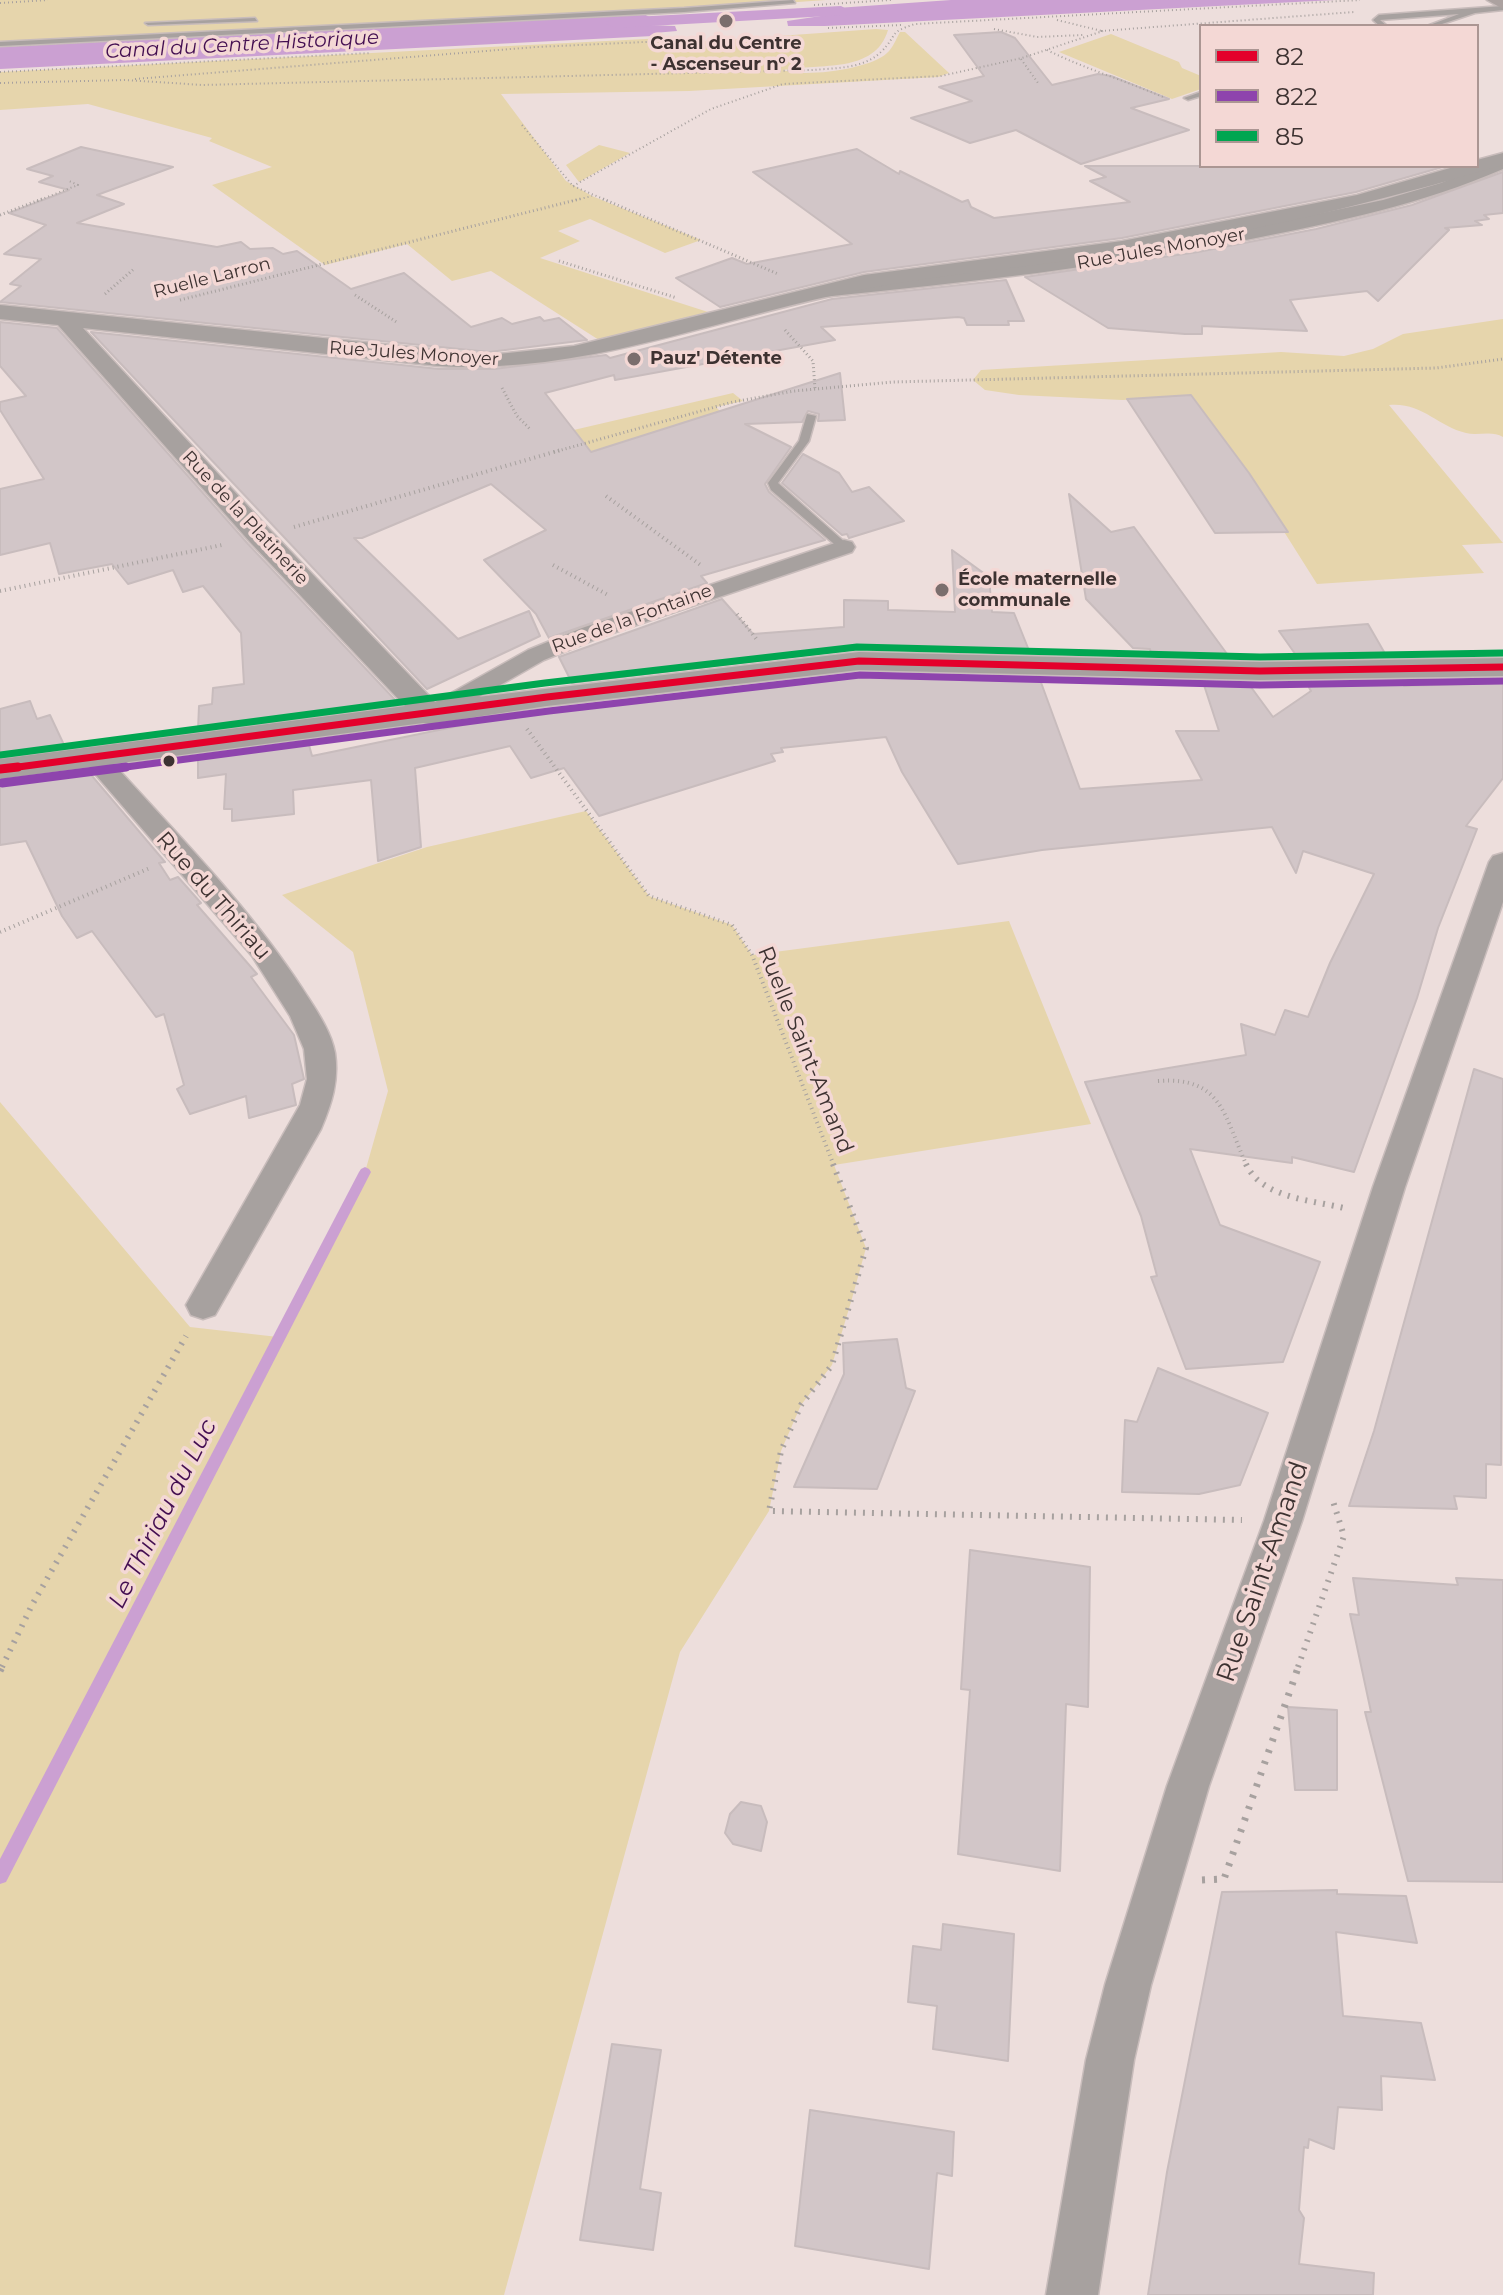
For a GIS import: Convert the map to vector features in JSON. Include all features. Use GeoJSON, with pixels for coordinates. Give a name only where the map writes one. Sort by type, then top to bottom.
{"type":"FeatureCollection","features":[{"type":"Feature","properties":{"kind":"main road"},"geometry":{"type":"LineString","coordinates":[[1496,0],[1503,6]]}},
{"type":"Feature","properties":{"kind":"street","name":"Rue Jules Monoyer"},"geometry":{"type":"LineString","coordinates":[[1479,168],[1503,161]]}},
{"type":"Feature","properties":{"kind":"street","name":"Rue Jules Monoyer"},"geometry":{"type":"LineString","coordinates":[[0,312],[356,351],[498,361],[574,353],[864,282],[1178,238],[1361,200],[1478,168]]}},
{"type":"Feature","properties":{"kind":"street","name":"Rue de la Platinerie"},"geometry":{"type":"LineString","coordinates":[[75,320],[69,326],[260,536],[430,715]]}},
{"type":"Feature","properties":{"kind":"street","name":"Rue de la Fontaine"},"geometry":{"type":"LineString","coordinates":[[430,715],[536,655],[641,613],[844,547]]}},
{"type":"Feature","properties":{"kind":"street"},"geometry":{"type":"LineString","coordinates":[[0,769],[92,755],[430,715],[508,702],[859,661],[1248,671],[1503,667]]}},
{"type":"Feature","properties":{"kind":"street","name":"Rue du Thiriau"},"geometry":{"type":"LineString","coordinates":[[92,755],[262,949],[304,1015],[319,1049],[322,1079],[316,1105],[203,1305]]}},
{"type":"Feature","properties":{"kind":"street","name":"Rue Saint-Amand"},"geometry":{"type":"LineString","coordinates":[[1072,2295],[1110,2060],[1128,1985],[1188,1786],[1283,1521],[1380,1217],[1503,862]]}},
{"type":"Feature","properties":{"kind":"lane"},"geometry":{"type":"LineString","coordinates":[[0,44],[793,2]]}},
{"type":"Feature","properties":{"kind":"lane"},"geometry":{"type":"LineString","coordinates":[[1381,24],[1376,20],[1379,17],[1474,11],[1503,6]]}},
{"type":"Feature","properties":{"kind":"lane"},"geometry":{"type":"LineString","coordinates":[[1436,24],[1474,11]]}},
{"type":"Feature","properties":{"kind":"lane"},"geometry":{"type":"LineString","coordinates":[[1413,24],[1441,13]]}},
{"type":"Feature","properties":{"kind":"lane"},"geometry":{"type":"LineString","coordinates":[[353,17],[509,18]]}},
{"type":"Feature","properties":{"kind":"lane"},"geometry":{"type":"LineString","coordinates":[[148,23],[266,20]]}},
{"type":"Feature","properties":{"kind":"lane"},"geometry":{"type":"LineString","coordinates":[[1188,98],[1199,95]]}},
{"type":"Feature","properties":{"kind":"lane"},"geometry":{"type":"LineString","coordinates":[[811,416],[804,441],[773,483],[844,547]]}},
{"type":"Feature","properties":{"kind":"path"},"geometry":{"type":"LineString","coordinates":[[0,3],[48,0]]}},
{"type":"Feature","properties":{"kind":"path"},"geometry":{"type":"LineString","coordinates":[[813,5],[891,0]]}},
{"type":"Feature","properties":{"kind":"path"},"geometry":{"type":"LineString","coordinates":[[828,28],[1367,0]]}},
{"type":"Feature","properties":{"kind":"path"},"geometry":{"type":"LineString","coordinates":[[994,29],[1054,38],[1103,31],[1353,12]]}},
{"type":"Feature","properties":{"kind":"path"},"geometry":{"type":"LineString","coordinates":[[1049,18],[1103,31]]}},
{"type":"Feature","properties":{"kind":"path"},"geometry":{"type":"LineString","coordinates":[[126,80],[202,85],[812,70],[873,59],[888,47],[896,30],[915,24]]}},
{"type":"Feature","properties":{"kind":"path"},"geometry":{"type":"LineString","coordinates":[[573,186],[711,109],[783,84],[921,79],[1022,58],[1103,31]]}},
{"type":"Feature","properties":{"kind":"path"},"geometry":{"type":"LineString","coordinates":[[0,83],[126,80],[536,47],[666,40],[392,52]]}},
{"type":"Feature","properties":{"kind":"path"},"geometry":{"type":"LineString","coordinates":[[1047,50],[1051,55],[1091,72],[1107,73],[1174,101]]}},
{"type":"Feature","properties":{"kind":"path"},"geometry":{"type":"LineString","coordinates":[[0,72],[376,53]]}},
{"type":"Feature","properties":{"kind":"path"},"geometry":{"type":"LineString","coordinates":[[1022,58],[1020,61],[1038,83]]}},
{"type":"Feature","properties":{"kind":"path"},"geometry":{"type":"LineString","coordinates":[[522,125],[573,186],[815,292]]}},
{"type":"Feature","properties":{"kind":"path"},"geometry":{"type":"LineString","coordinates":[[0,215],[78,185],[69,181]]}},
{"type":"Feature","properties":{"kind":"path","name":"Ruelle Larron"},"geometry":{"type":"LineString","coordinates":[[171,302],[592,196]]}},
{"type":"Feature","properties":{"kind":"path"},"geometry":{"type":"LineString","coordinates":[[559,261],[729,314]]}},
{"type":"Feature","properties":{"kind":"path"},"geometry":{"type":"LineString","coordinates":[[763,306],[813,361],[815,389]]}},
{"type":"Feature","properties":{"kind":"path"},"geometry":{"type":"LineString","coordinates":[[0,591],[83,576],[260,536],[733,402],[815,389],[893,382],[1436,368],[1503,359]]}},
{"type":"Feature","properties":{"kind":"path"},"geometry":{"type":"LineString","coordinates":[[498,361],[496,378],[517,416],[530,429]]}},
{"type":"Feature","properties":{"kind":"path"},"geometry":{"type":"LineString","coordinates":[[606,496],[725,586]]}},
{"type":"Feature","properties":{"kind":"path"},"geometry":{"type":"LineString","coordinates":[[553,565],[641,613]]}},
{"type":"Feature","properties":{"kind":"path","name":"Ruelle Saint-Amand"},"geometry":{"type":"LineString","coordinates":[[508,702],[649,896],[732,925],[752,955],[866,1248],[832,1365],[801,1405],[781,1451],[769,1511],[1283,1521]]}},
{"type":"Feature","properties":{"kind":"path"},"geometry":{"type":"LineString","coordinates":[[0,932],[179,857]]}},
{"type":"Feature","properties":{"kind":"path"},"geometry":{"type":"LineString","coordinates":[[1158,1081],[1192,1082],[1206,1086],[1214,1094],[1252,1178],[1264,1188],[1380,1217]]}},
{"type":"Feature","properties":{"kind":"path"},"geometry":{"type":"LineString","coordinates":[[0,1671],[32,1605],[203,1305]]}},
{"type":"Feature","properties":{"kind":"path"},"geometry":{"type":"LineString","coordinates":[[1159,1882],[1224,1879],[1344,1536],[1311,1432]]}},
{"type":"Feature","properties":{"kind":"shaded area"},"geometry":{"type":"Polygon","coordinates":[[[0,0],[826,0],[684,10],[0,44],[0,0]]]}},
{"type":"Feature","properties":{"kind":"shaded area"},"geometry":{"type":"Polygon","coordinates":[[[888,30],[881,44],[859,60],[783,70],[821,72],[867,64],[887,53],[900,32],[905,32],[949,73],[938,77],[689,91],[501,94],[566,181],[592,196],[701,240],[665,253],[590,219],[558,231],[580,241],[540,258],[708,312],[599,340],[491,271],[452,281],[407,244],[325,265],[212,185],[272,167],[209,141],[212,138],[88,104],[0,110],[0,72],[665,38],[668,44],[888,30]]]}},
{"type":"Feature","properties":{"kind":"shaded area"},"geometry":{"type":"Polygon","coordinates":[[[1111,34],[1179,62],[1182,68],[1199,75],[1199,90],[1172,99],[1059,52],[1111,34]]]}},
{"type":"Feature","properties":{"kind":"shaded area"},"geometry":{"type":"Polygon","coordinates":[[[599,145],[630,153],[579,182],[566,165],[599,145]]]}},
{"type":"Feature","properties":{"kind":"shaded area"},"geometry":{"type":"Polygon","coordinates":[[[1503,319],[1503,437],[1466,433],[1411,407],[1389,405],[1503,543],[1462,545],[1484,573],[1317,584],[1247,473],[1187,397],[1122,400],[1019,395],[985,390],[973,380],[981,370],[1281,352],[1344,356],[1373,349],[1403,334],[1503,319]]]}},
{"type":"Feature","properties":{"kind":"shaded area"},"geometry":{"type":"Polygon","coordinates":[[[733,393],[743,401],[716,407],[722,413],[558,461],[509,445],[733,393]]]}},
{"type":"Feature","properties":{"kind":"shaded area"},"geometry":{"type":"Polygon","coordinates":[[[586,811],[649,896],[732,925],[752,955],[1009,921],[1091,1124],[834,1165],[866,1248],[851,1302],[832,1365],[801,1405],[781,1451],[769,1511],[680,1652],[504,2295],[0,2295],[0,1102],[190,1327],[278,1337],[69,1744],[365,1172],[388,1091],[353,952],[282,895],[427,847],[586,811]]]}},
{"type":"Feature","properties":{"kind":"water"},"geometry":{"type":"Polygon","coordinates":[[[951,0],[1335,0],[825,26],[788,26],[787,21],[821,16],[783,16],[780,12],[951,0]]]}},
{"type":"Feature","properties":{"kind":"water"},"geometry":{"type":"Polygon","coordinates":[[[644,14],[651,18],[672,17],[673,22],[649,25],[675,26],[677,31],[654,33],[653,36],[0,69],[0,47],[644,14]]]}},
{"type":"Feature","properties":{"kind":"building"},"geometry":{"type":"Polygon","coordinates":[[[1001,32],[1015,38],[1052,85],[1098,74],[1111,76],[1169,99],[1131,108],[1189,130],[1081,164],[1016,130],[970,143],[911,118],[972,101],[939,87],[984,76],[954,35],[1001,32]]]}},
{"type":"Feature","properties":{"kind":"building"},"geometry":{"type":"Polygon","coordinates":[[[81,147],[173,167],[97,195],[124,204],[77,223],[217,247],[241,242],[250,249],[273,248],[283,254],[297,251],[351,289],[404,273],[471,327],[502,318],[512,324],[540,317],[544,321],[559,318],[587,340],[489,352],[0,302],[21,286],[10,284],[41,259],[4,254],[46,225],[9,213],[69,190],[39,182],[53,176],[27,169],[81,147]]]}},
{"type":"Feature","properties":{"kind":"building"},"geometry":{"type":"Polygon","coordinates":[[[857,149],[899,174],[900,171],[962,202],[968,200],[971,207],[994,218],[1130,202],[1090,181],[1106,177],[1085,166],[1439,168],[1356,192],[1122,238],[864,272],[720,307],[676,278],[732,258],[747,264],[852,244],[753,172],[857,149]]]}},
{"type":"Feature","properties":{"kind":"building"},"geometry":{"type":"Polygon","coordinates":[[[1503,172],[1503,213],[1484,215],[1489,219],[1475,221],[1482,225],[1445,228],[1449,230],[1378,301],[1367,291],[1290,300],[1307,331],[1202,326],[1202,334],[1185,334],[1108,328],[1025,277],[1198,252],[1316,229],[1412,205],[1503,172]]]}},
{"type":"Feature","properties":{"kind":"building"},"geometry":{"type":"Polygon","coordinates":[[[1006,280],[1024,321],[1008,321],[1009,325],[967,325],[964,318],[958,317],[821,327],[835,340],[615,380],[614,375],[545,393],[591,452],[840,373],[845,420],[818,421],[819,414],[808,411],[802,422],[745,424],[791,447],[765,484],[769,492],[825,540],[701,576],[707,583],[549,638],[536,614],[484,560],[546,530],[491,484],[362,538],[354,538],[458,639],[529,611],[540,636],[427,689],[91,332],[439,369],[494,369],[606,355],[610,358],[832,299],[1006,280]]]}},
{"type":"Feature","properties":{"kind":"building"},"geometry":{"type":"Polygon","coordinates":[[[0,322],[57,328],[248,544],[398,703],[198,730],[199,706],[212,704],[213,688],[244,684],[241,633],[203,586],[183,592],[173,570],[128,584],[112,564],[59,574],[50,543],[0,555],[0,489],[44,479],[0,410],[0,402],[26,396],[0,366],[0,322]]]}},
{"type":"Feature","properties":{"kind":"building"},"geometry":{"type":"Polygon","coordinates":[[[1191,395],[1288,532],[1215,533],[1127,399],[1191,395]]]}},
{"type":"Feature","properties":{"kind":"building"},"geometry":{"type":"Polygon","coordinates":[[[803,454],[839,473],[852,492],[869,487],[904,521],[849,538],[847,534],[842,535],[782,483],[803,454]]]}},
{"type":"Feature","properties":{"kind":"building"},"geometry":{"type":"Polygon","coordinates":[[[1069,494],[1111,532],[1134,527],[1230,658],[1151,653],[1150,649],[1133,648],[1086,599],[1069,494]]]}},
{"type":"Feature","properties":{"kind":"building"},"geometry":{"type":"Polygon","coordinates":[[[952,550],[989,577],[992,612],[1014,613],[1030,653],[859,649],[572,683],[559,657],[722,599],[753,634],[844,627],[844,600],[888,601],[888,610],[955,612],[952,550]]]}},
{"type":"Feature","properties":{"kind":"building"},"geometry":{"type":"Polygon","coordinates":[[[1368,624],[1387,657],[1298,658],[1279,631],[1368,624]]]}},
{"type":"Feature","properties":{"kind":"building"},"geometry":{"type":"Polygon","coordinates":[[[859,673],[1039,677],[1080,789],[1202,780],[1176,731],[1219,731],[1203,682],[1248,683],[1273,717],[1311,691],[1306,682],[1401,681],[1404,686],[1503,683],[1503,778],[1466,826],[1477,829],[1438,928],[1417,998],[1354,1172],[1292,1157],[1292,1163],[1190,1149],[1220,1225],[1320,1262],[1283,1362],[1186,1369],[1151,1277],[1157,1276],[1141,1216],[1085,1082],[1246,1055],[1241,1024],[1275,1035],[1285,1010],[1308,1017],[1330,963],[1374,874],[1303,851],[1296,873],[1272,827],[1042,850],[958,864],[902,772],[886,737],[781,748],[783,752],[771,754],[775,761],[599,816],[564,768],[531,778],[510,746],[415,768],[421,847],[378,861],[371,780],[293,790],[294,814],[232,821],[232,809],[224,809],[226,774],[198,778],[198,756],[320,740],[309,745],[312,756],[517,714],[586,709],[584,705],[859,673]]]}},
{"type":"Feature","properties":{"kind":"building"},"geometry":{"type":"Polygon","coordinates":[[[30,701],[37,719],[50,715],[65,747],[0,756],[0,709],[30,701]]]}},
{"type":"Feature","properties":{"kind":"building"},"geometry":{"type":"Polygon","coordinates":[[[87,770],[165,862],[159,863],[170,880],[178,877],[201,903],[197,905],[257,974],[251,977],[294,1035],[304,1079],[292,1084],[296,1105],[249,1118],[246,1096],[190,1114],[177,1089],[184,1085],[164,1014],[156,1017],[92,931],[77,938],[62,916],[26,841],[0,845],[0,782],[87,770]]]}},
{"type":"Feature","properties":{"kind":"building"},"geometry":{"type":"Polygon","coordinates":[[[1474,1069],[1503,1079],[1501,1465],[1486,1464],[1486,1498],[1454,1496],[1457,1509],[1349,1506],[1374,1431],[1474,1069]]]}},
{"type":"Feature","properties":{"kind":"building"},"geometry":{"type":"Polygon","coordinates":[[[897,1339],[906,1388],[915,1391],[877,1489],[794,1487],[844,1374],[843,1343],[897,1339]]]}},
{"type":"Feature","properties":{"kind":"building"},"geometry":{"type":"Polygon","coordinates":[[[1158,1368],[1268,1413],[1240,1485],[1199,1494],[1122,1492],[1125,1420],[1137,1422],[1158,1368]]]}},
{"type":"Feature","properties":{"kind":"building"},"geometry":{"type":"Polygon","coordinates":[[[970,1550],[1090,1567],[1088,1707],[1066,1704],[1060,1871],[958,1854],[970,1690],[961,1689],[970,1550]]]}},
{"type":"Feature","properties":{"kind":"building"},"geometry":{"type":"Polygon","coordinates":[[[1353,1578],[1458,1585],[1456,1578],[1503,1580],[1503,1882],[1408,1881],[1365,1712],[1371,1712],[1350,1614],[1359,1615],[1353,1578]]]}},
{"type":"Feature","properties":{"kind":"building"},"geometry":{"type":"Polygon","coordinates":[[[1288,1707],[1337,1710],[1337,1790],[1295,1790],[1288,1707]]]}},
{"type":"Feature","properties":{"kind":"building"},"geometry":{"type":"Polygon","coordinates":[[[741,1802],[761,1806],[767,1822],[761,1851],[733,1844],[725,1833],[730,1814],[741,1802]]]}},
{"type":"Feature","properties":{"kind":"building"},"geometry":{"type":"Polygon","coordinates":[[[1337,1890],[1337,1894],[1406,1896],[1417,1943],[1336,1932],[1343,2016],[1421,2023],[1435,2080],[1381,2076],[1382,2110],[1338,2107],[1334,2149],[1309,2139],[1308,2148],[1304,2147],[1299,2210],[1304,2218],[1299,2264],[1374,2273],[1373,2295],[1148,2295],[1167,2172],[1222,1892],[1337,1890]]]}},
{"type":"Feature","properties":{"kind":"building"},"geometry":{"type":"Polygon","coordinates":[[[943,1924],[1014,1934],[1008,2061],[933,2049],[937,2006],[908,2002],[913,1946],[941,1950],[943,1924]]]}},
{"type":"Feature","properties":{"kind":"building"},"geometry":{"type":"Polygon","coordinates":[[[612,2044],[661,2050],[640,2189],[661,2193],[653,2250],[580,2240],[612,2044]]]}},
{"type":"Feature","properties":{"kind":"building"},"geometry":{"type":"Polygon","coordinates":[[[810,2110],[954,2132],[952,2176],[937,2173],[929,2269],[795,2246],[810,2110]]]}},
{"type":"Feature","properties":{"kind":"waterway","name":"Canal du Centre Historique"},"geometry":{"type":"LineString","coordinates":[[614,23],[841,11]]}},
{"type":"Feature","properties":{"kind":"waterway","name":"Le Thiriau du Luc"},"geometry":{"type":"LineString","coordinates":[[0,1876],[365,1172]]}},
{"type":"Feature","properties":{"kind":"transit line","name":"85"},"geometry":{"type":"LineString","coordinates":[[0,755],[545,683],[857,647],[1260,657],[1503,653]]}},
{"type":"Feature","properties":{"kind":"transit line","name":"82"},"geometry":{"type":"LineString","coordinates":[[0,769],[547,697],[859,661],[1260,671],[1503,667]]}},
{"type":"Feature","properties":{"kind":"transit line","name":"822"},"geometry":{"type":"LineString","coordinates":[[2,783],[549,711],[860,675],[1260,685],[1503,681]]}},
{"type":"Feature","properties":{"kind":"place","name":"Canal du Centre - Ascenseur n° 2"},"geometry":{"type":"Point","coordinates":[726,21]}},
{"type":"Feature","properties":{"kind":"place","name":"Pauz' Détente"},"geometry":{"type":"Point","coordinates":[634,359]}},
{"type":"Feature","properties":{"kind":"place","name":"École maternelle communale"},"geometry":{"type":"Point","coordinates":[942,590]}}]}
